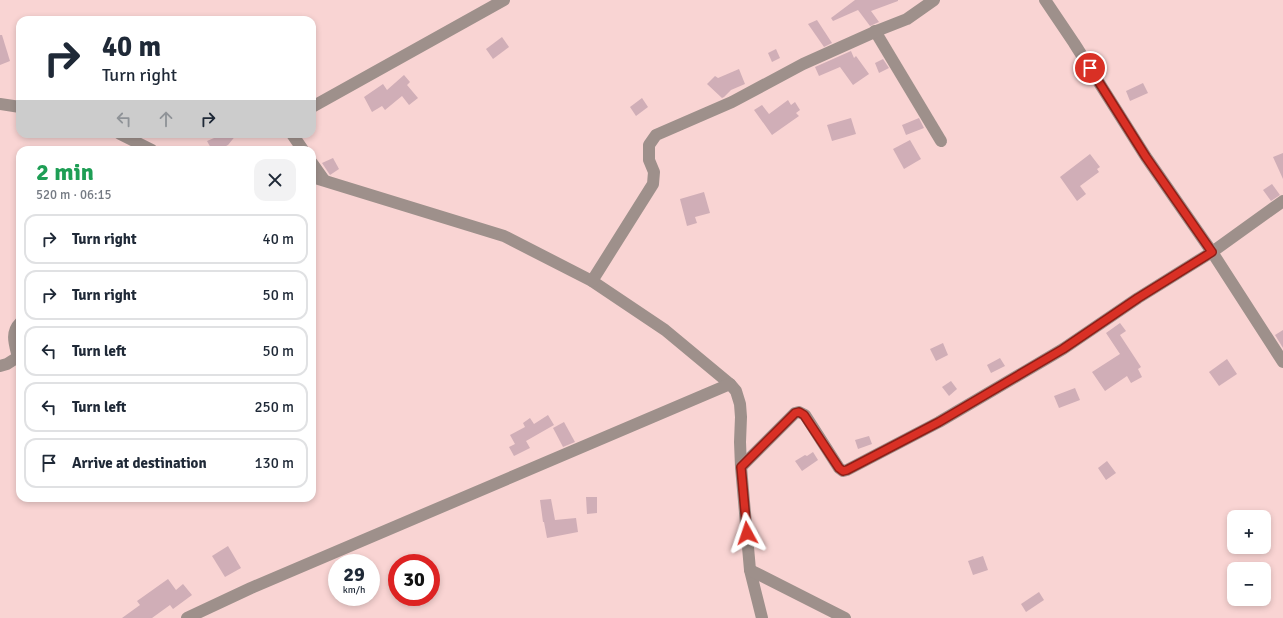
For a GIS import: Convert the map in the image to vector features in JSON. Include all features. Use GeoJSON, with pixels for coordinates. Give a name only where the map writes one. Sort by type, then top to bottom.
{"type":"FeatureCollection","features":[{"type":"Feature","properties":{"kind":"street"},"geometry":{"type":"LineString","coordinates":[[316,105],[504,0]]}},
{"type":"Feature","properties":{"kind":"street"},"geometry":{"type":"LineString","coordinates":[[592,281],[653,184],[654,172],[649,160],[650,145],[656,136],[732,102],[803,64],[876,31],[907,19],[934,0]]}},
{"type":"Feature","properties":{"kind":"street"},"geometry":{"type":"LineString","coordinates":[[1045,0],[1146,157],[1212,252],[1283,362]]}},
{"type":"Feature","properties":{"kind":"street"},"geometry":{"type":"LineString","coordinates":[[876,31],[941,141]]}},
{"type":"Feature","properties":{"kind":"street"},"geometry":{"type":"LineString","coordinates":[[0,104],[16,106]]}},
{"type":"Feature","properties":{"kind":"street"},"geometry":{"type":"LineString","coordinates":[[128,138],[144,146]]}},
{"type":"Feature","properties":{"kind":"street"},"geometry":{"type":"LineString","coordinates":[[316,169],[324,180]]}},
{"type":"Feature","properties":{"kind":"street"},"geometry":{"type":"LineString","coordinates":[[316,178],[504,236],[592,281],[664,330],[730,384],[736,391],[740,404],[741,467],[750,570],[762,618]]}},
{"type":"Feature","properties":{"kind":"street"},"geometry":{"type":"LineString","coordinates":[[741,467],[795,413],[799,412],[804,415],[839,468],[843,471],[847,470],[939,422],[1063,349],[1138,298],[1212,252],[1283,201]]}},
{"type":"Feature","properties":{"kind":"street"},"geometry":{"type":"LineString","coordinates":[[16,327],[14,337],[16,347]]}},
{"type":"Feature","properties":{"kind":"street"},"geometry":{"type":"LineString","coordinates":[[0,366],[7,364],[16,358]]}},
{"type":"Feature","properties":{"kind":"street"},"geometry":{"type":"LineString","coordinates":[[186,618],[250,588],[730,384]]}},
{"type":"Feature","properties":{"kind":"street"},"geometry":{"type":"LineString","coordinates":[[750,570],[845,618]]}},
{"type":"Feature","properties":{"kind":"building"},"geometry":{"type":"Polygon","coordinates":[[[855,0],[898,1],[871,11],[879,22],[870,26],[858,10],[833,21],[831,18],[855,0]]]}},
{"type":"Feature","properties":{"kind":"building"},"geometry":{"type":"Polygon","coordinates":[[[817,20],[832,43],[824,47],[808,24],[817,20]]]}},
{"type":"Feature","properties":{"kind":"building"},"geometry":{"type":"Polygon","coordinates":[[[0,35],[2,35],[10,61],[0,65],[0,35]]]}},
{"type":"Feature","properties":{"kind":"building"},"geometry":{"type":"Polygon","coordinates":[[[502,37],[509,47],[493,59],[486,49],[502,37]]]}},
{"type":"Feature","properties":{"kind":"building"},"geometry":{"type":"Polygon","coordinates":[[[776,49],[780,58],[772,62],[768,53],[776,49]]]}},
{"type":"Feature","properties":{"kind":"building"},"geometry":{"type":"Polygon","coordinates":[[[851,51],[854,58],[856,56],[869,74],[853,85],[840,67],[819,76],[815,67],[851,51]]]}},
{"type":"Feature","properties":{"kind":"building"},"geometry":{"type":"Polygon","coordinates":[[[883,59],[889,68],[879,73],[875,63],[883,59]]]}},
{"type":"Feature","properties":{"kind":"building"},"geometry":{"type":"Polygon","coordinates":[[[739,69],[745,84],[731,90],[722,98],[707,84],[715,76],[718,78],[739,69]]]}},
{"type":"Feature","properties":{"kind":"building"},"geometry":{"type":"Polygon","coordinates":[[[404,75],[410,82],[407,85],[418,98],[409,105],[402,96],[385,110],[382,106],[372,112],[364,97],[383,84],[387,90],[404,75]]]}},
{"type":"Feature","properties":{"kind":"building"},"geometry":{"type":"Polygon","coordinates":[[[1143,83],[1148,93],[1130,101],[1126,91],[1143,83]]]}},
{"type":"Feature","properties":{"kind":"building"},"geometry":{"type":"Polygon","coordinates":[[[642,98],[648,107],[636,116],[630,107],[642,98]]]}},
{"type":"Feature","properties":{"kind":"building"},"geometry":{"type":"Polygon","coordinates":[[[788,100],[791,105],[795,102],[800,110],[796,113],[799,116],[772,135],[754,110],[762,105],[769,114],[788,100]]]}},
{"type":"Feature","properties":{"kind":"building"},"geometry":{"type":"Polygon","coordinates":[[[851,118],[856,134],[832,141],[827,125],[851,118]]]}},
{"type":"Feature","properties":{"kind":"building"},"geometry":{"type":"Polygon","coordinates":[[[919,118],[924,128],[906,135],[902,125],[919,118]]]}},
{"type":"Feature","properties":{"kind":"building"},"geometry":{"type":"Polygon","coordinates":[[[214,138],[234,138],[226,146],[210,146],[207,141],[214,138]]]}},
{"type":"Feature","properties":{"kind":"building"},"geometry":{"type":"Polygon","coordinates":[[[910,140],[921,159],[904,169],[893,149],[910,140]]]}},
{"type":"Feature","properties":{"kind":"building"},"geometry":{"type":"Polygon","coordinates":[[[1283,153],[1283,179],[1273,157],[1283,153]]]}},
{"type":"Feature","properties":{"kind":"building"},"geometry":{"type":"Polygon","coordinates":[[[1090,154],[1100,167],[1097,169],[1099,172],[1080,186],[1086,194],[1077,201],[1060,177],[1090,154]]]}},
{"type":"Feature","properties":{"kind":"building"},"geometry":{"type":"Polygon","coordinates":[[[333,158],[339,169],[330,175],[322,163],[333,158]]]}},
{"type":"Feature","properties":{"kind":"building"},"geometry":{"type":"Polygon","coordinates":[[[1272,184],[1280,195],[1271,201],[1263,190],[1272,184]]]}},
{"type":"Feature","properties":{"kind":"building"},"geometry":{"type":"Polygon","coordinates":[[[704,192],[710,213],[695,217],[697,223],[687,226],[680,199],[704,192]]]}},
{"type":"Feature","properties":{"kind":"building"},"geometry":{"type":"Polygon","coordinates":[[[1120,323],[1126,331],[1120,335],[1141,367],[1138,369],[1142,377],[1131,383],[1127,376],[1105,391],[1092,372],[1120,354],[1106,333],[1120,323]]]}},
{"type":"Feature","properties":{"kind":"building"},"geometry":{"type":"Polygon","coordinates":[[[1283,330],[1283,348],[1275,335],[1283,330]]]}},
{"type":"Feature","properties":{"kind":"building"},"geometry":{"type":"Polygon","coordinates":[[[943,343],[948,355],[936,361],[930,349],[943,343]]]}},
{"type":"Feature","properties":{"kind":"building"},"geometry":{"type":"Polygon","coordinates":[[[1000,358],[1005,366],[991,373],[987,365],[1000,358]]]}},
{"type":"Feature","properties":{"kind":"building"},"geometry":{"type":"Polygon","coordinates":[[[1227,359],[1237,374],[1219,386],[1209,372],[1227,359]]]}},
{"type":"Feature","properties":{"kind":"building"},"geometry":{"type":"Polygon","coordinates":[[[951,381],[957,389],[949,396],[942,387],[951,381]]]}},
{"type":"Feature","properties":{"kind":"building"},"geometry":{"type":"Polygon","coordinates":[[[1075,388],[1080,400],[1059,408],[1054,396],[1075,388]]]}},
{"type":"Feature","properties":{"kind":"building"},"geometry":{"type":"Polygon","coordinates":[[[548,415],[554,425],[526,441],[530,448],[514,456],[509,447],[515,444],[510,435],[525,427],[523,423],[530,418],[534,424],[548,415]]]}},
{"type":"Feature","properties":{"kind":"building"},"geometry":{"type":"Polygon","coordinates":[[[564,422],[575,442],[563,447],[553,428],[564,422]]]}},
{"type":"Feature","properties":{"kind":"building"},"geometry":{"type":"Polygon","coordinates":[[[869,436],[872,444],[858,449],[855,440],[869,436]]]}},
{"type":"Feature","properties":{"kind":"building"},"geometry":{"type":"Polygon","coordinates":[[[813,452],[818,460],[802,471],[795,461],[813,452]]]}},
{"type":"Feature","properties":{"kind":"building"},"geometry":{"type":"Polygon","coordinates":[[[1107,461],[1116,473],[1106,480],[1098,468],[1107,461]]]}},
{"type":"Feature","properties":{"kind":"building"},"geometry":{"type":"Polygon","coordinates":[[[586,497],[597,497],[597,513],[587,514],[586,497]]]}},
{"type":"Feature","properties":{"kind":"building"},"geometry":{"type":"Polygon","coordinates":[[[551,499],[555,520],[576,518],[578,532],[547,538],[540,500],[551,499]]]}},
{"type":"Feature","properties":{"kind":"building"},"geometry":{"type":"Polygon","coordinates":[[[228,546],[241,568],[225,577],[212,556],[228,546]]]}},
{"type":"Feature","properties":{"kind":"building"},"geometry":{"type":"Polygon","coordinates":[[[983,556],[988,570],[973,575],[968,561],[983,556]]]}},
{"type":"Feature","properties":{"kind":"building"},"geometry":{"type":"Polygon","coordinates":[[[168,579],[176,590],[183,584],[192,595],[173,609],[170,605],[152,618],[122,618],[140,605],[137,601],[168,579]]]}},
{"type":"Feature","properties":{"kind":"building"},"geometry":{"type":"Polygon","coordinates":[[[1039,592],[1044,600],[1026,612],[1021,604],[1039,592]]]}},
{"type":"Feature","properties":{"kind":"route"},"geometry":{"type":"LineString","coordinates":[[747,533],[741,467],[795,413],[799,412],[804,415],[839,468],[843,471],[847,470],[939,422],[1063,349],[1138,298],[1212,252],[1146,157],[1090,68]]}}]}
